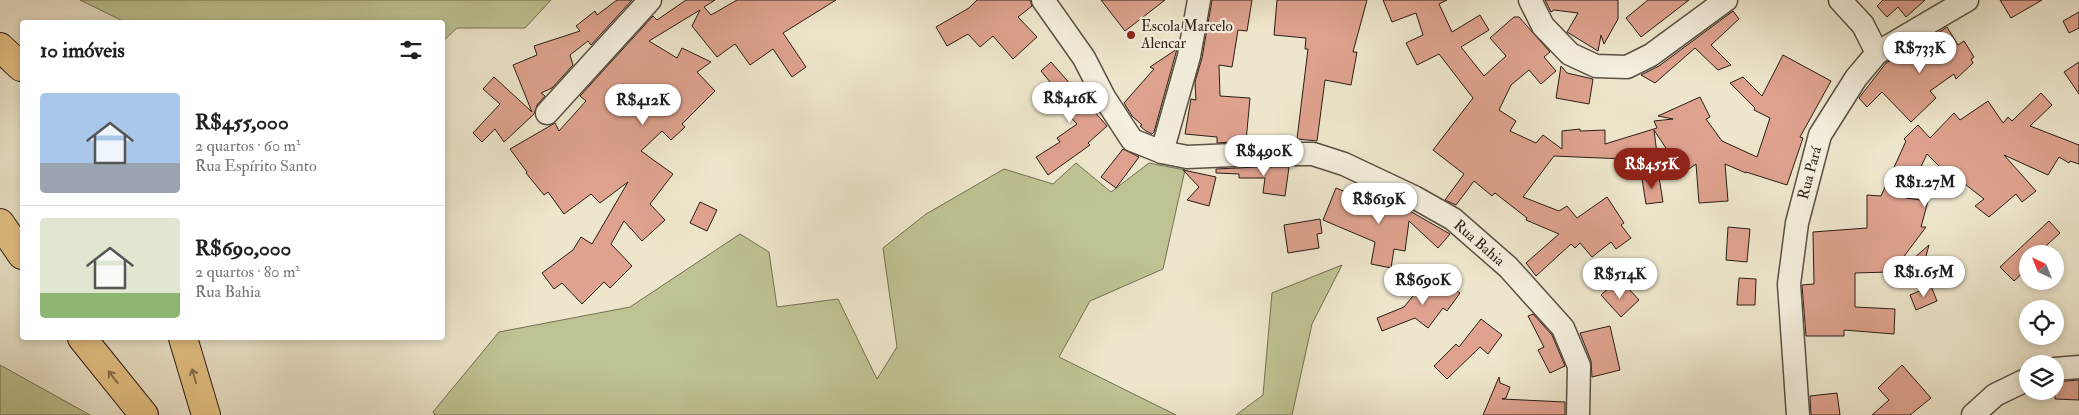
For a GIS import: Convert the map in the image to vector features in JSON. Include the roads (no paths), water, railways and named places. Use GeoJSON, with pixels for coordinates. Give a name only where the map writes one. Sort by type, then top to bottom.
{"type":"FeatureCollection","features":[{"type":"Feature","properties":{"kind":"highway"},"geometry":{"type":"LineString","coordinates":[[0,47],[15,64]]}},
{"type":"Feature","properties":{"kind":"highway"},"geometry":{"type":"LineString","coordinates":[[0,223],[20,252]]}},
{"type":"Feature","properties":{"kind":"highway"},"geometry":{"type":"LineString","coordinates":[[84,340],[144,415]]}},
{"type":"Feature","properties":{"kind":"highway"},"geometry":{"type":"LineString","coordinates":[[184,340],[206,415]]}},
{"type":"Feature","properties":{"kind":"street"},"geometry":{"type":"LineString","coordinates":[[547,113],[650,0]]}},
{"type":"Feature","properties":{"kind":"street","name":"Rua Bahia"},"geometry":{"type":"LineString","coordinates":[[1043,0],[1084,58],[1104,97],[1132,140],[1162,152],[1187,157],[1313,154],[1344,164],[1414,197],[1452,219],[1508,267],[1563,328],[1579,366],[1578,415]]}},
{"type":"Feature","properties":{"kind":"street"},"geometry":{"type":"LineString","coordinates":[[1162,152],[1189,56],[1199,0]]}},
{"type":"Feature","properties":{"kind":"street"},"geometry":{"type":"LineString","coordinates":[[1530,0],[1543,26],[1570,54],[1596,66],[1627,67],[1651,55],[1726,0]]}},
{"type":"Feature","properties":{"kind":"street"},"geometry":{"type":"LineString","coordinates":[[1840,0],[1863,25],[1878,53]]}},
{"type":"Feature","properties":{"kind":"street","name":"Rua Pará"},"geometry":{"type":"LineString","coordinates":[[1798,415],[1789,284],[1797,223],[1820,135],[1856,78],[1878,53],[1967,0]]}},
{"type":"Feature","properties":{"kind":"street"},"geometry":{"type":"LineString","coordinates":[[2064,369],[2079,367]]}},
{"type":"Feature","properties":{"kind":"street"},"geometry":{"type":"LineString","coordinates":[[1972,415],[1995,395],[2019,383]]}},
{"type":"Feature","properties":{"kind":"place","name":"Escola Marcelo Alencar"},"geometry":{"type":"Point","coordinates":[1131,35]}}]}
